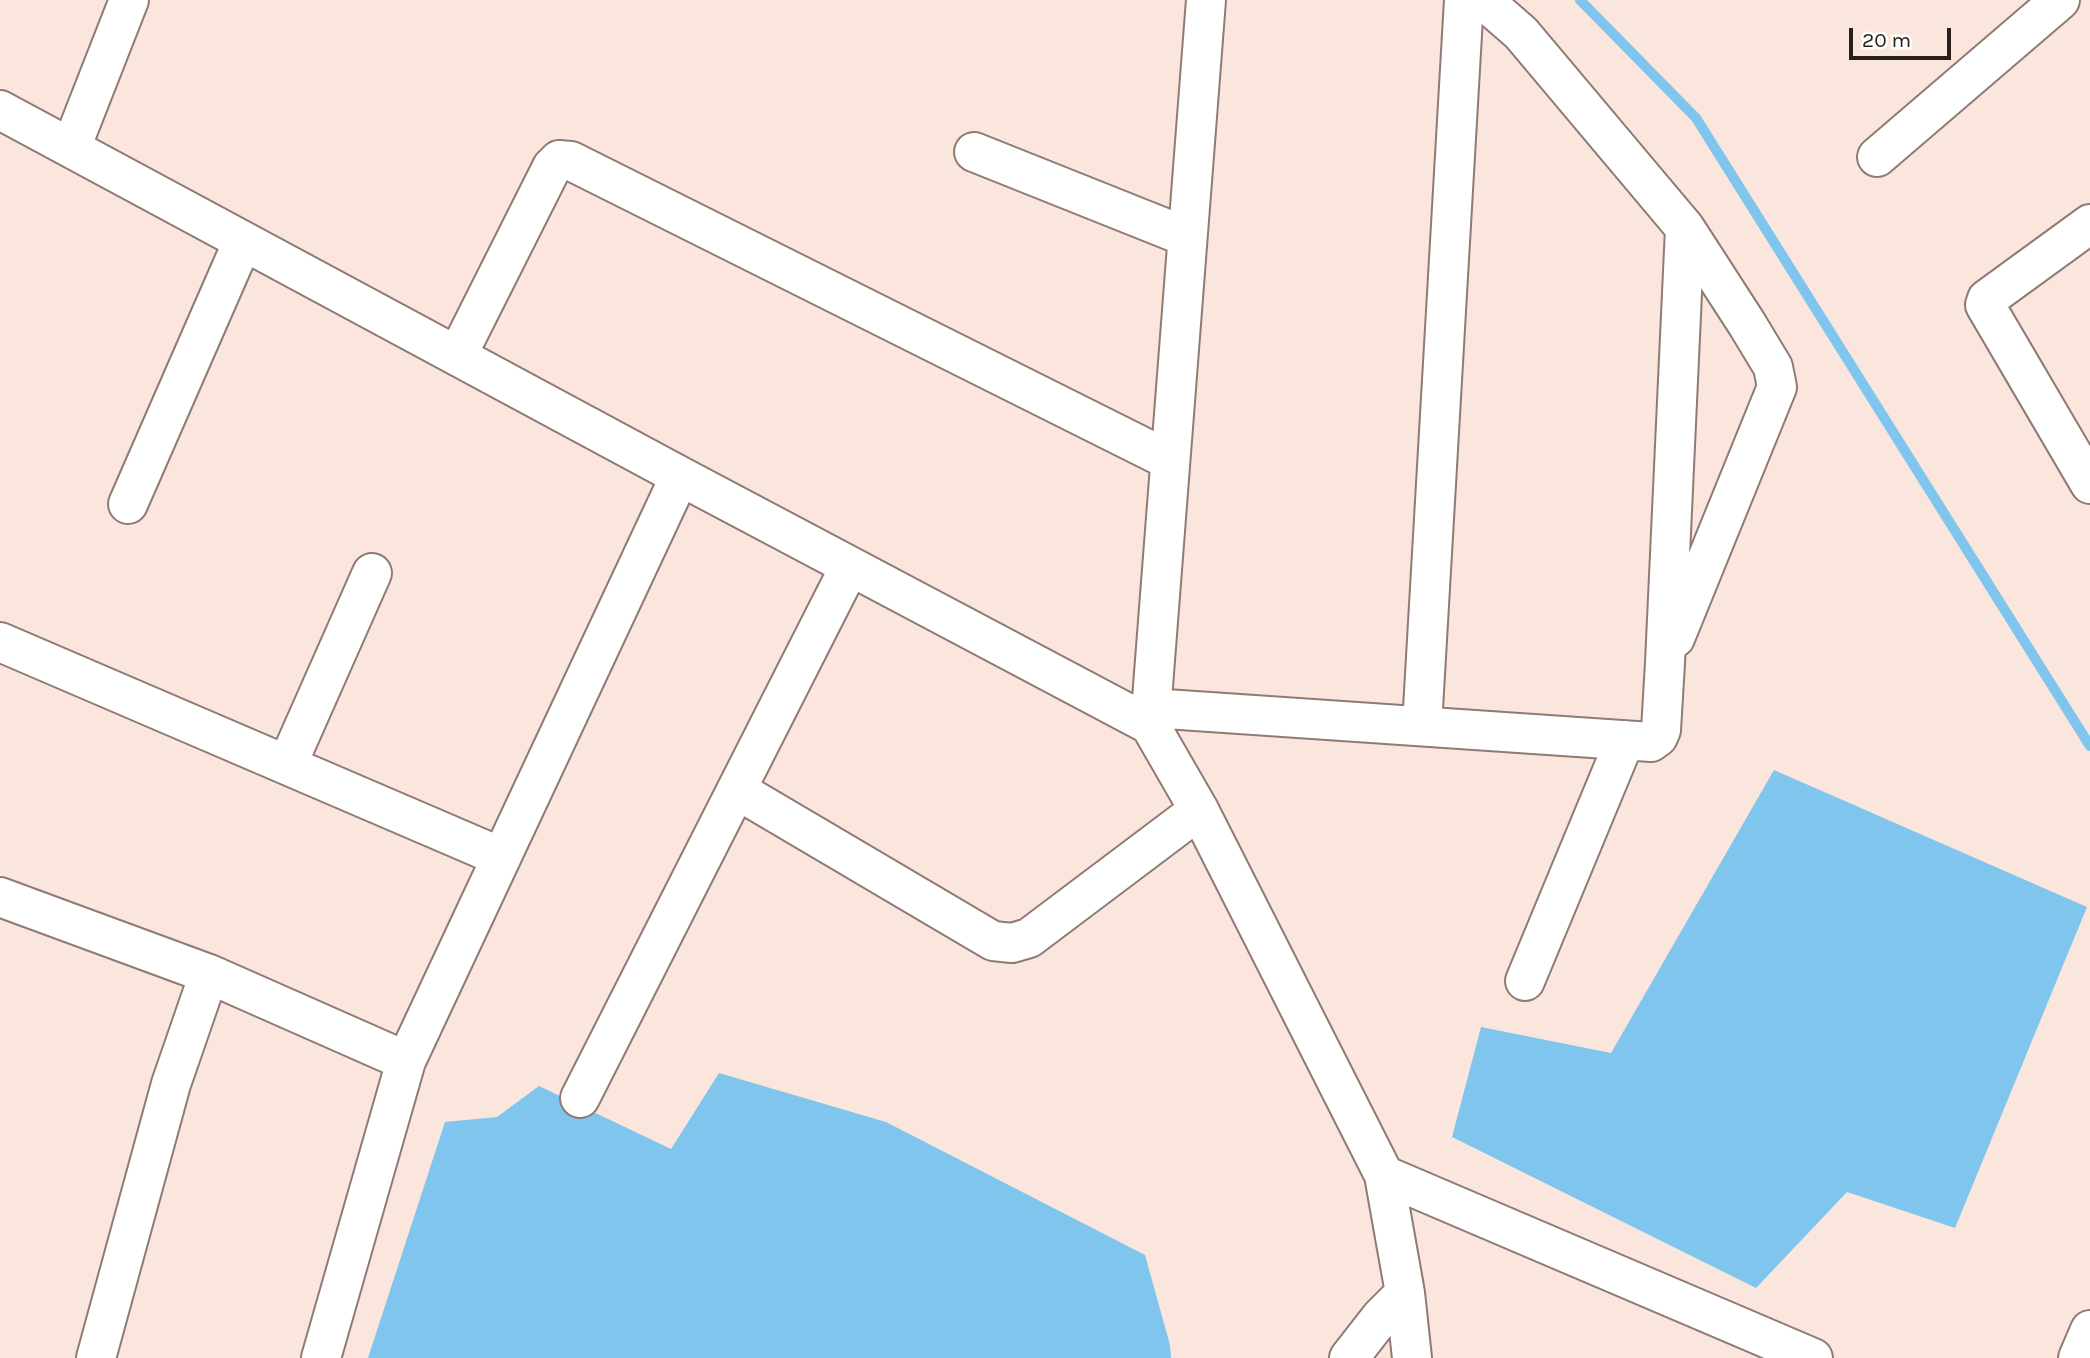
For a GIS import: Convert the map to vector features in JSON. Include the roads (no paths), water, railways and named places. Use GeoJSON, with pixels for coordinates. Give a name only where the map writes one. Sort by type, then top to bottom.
{"type":"FeatureCollection","features":[{"type":"Feature","properties":{"kind":"street"},"geometry":{"type":"LineString","coordinates":[[71,148],[129,0]]}},
{"type":"Feature","properties":{"kind":"street"},"geometry":{"type":"LineString","coordinates":[[1206,0],[1150,716],[1384,1175],[1405,1293],[1412,1358]]}},
{"type":"Feature","properties":{"kind":"street"},"geometry":{"type":"LineString","coordinates":[[1422,726],[1464,0]]}},
{"type":"Feature","properties":{"kind":"street"},"geometry":{"type":"LineString","coordinates":[[1483,0],[1521,33],[1685,228],[1773,368],[1777,387],[1665,663]]}},
{"type":"Feature","properties":{"kind":"street"},"geometry":{"type":"LineString","coordinates":[[1877,157],[2060,0]]}},
{"type":"Feature","properties":{"kind":"street"},"geometry":{"type":"LineString","coordinates":[[0,110],[850,566],[1150,716],[1422,726],[1651,742],[1658,737],[1661,730],[1665,663],[1685,228]]}},
{"type":"Feature","properties":{"kind":"street"},"geometry":{"type":"LineString","coordinates":[[974,152],[1187,237]]}},
{"type":"Feature","properties":{"kind":"street"},"geometry":{"type":"LineString","coordinates":[[457,356],[552,167],[559,160],[571,161],[1170,460]]}},
{"type":"Feature","properties":{"kind":"street"},"geometry":{"type":"LineString","coordinates":[[2090,224],[1987,299],[1985,306],[2090,484]]}},
{"type":"Feature","properties":{"kind":"street"},"geometry":{"type":"LineString","coordinates":[[128,504],[243,241]]}},
{"type":"Feature","properties":{"kind":"street"},"geometry":{"type":"LineString","coordinates":[[321,1358],[406,1061],[680,476]]}},
{"type":"Feature","properties":{"kind":"street"},"geometry":{"type":"LineString","coordinates":[[580,1098],[850,566]]}},
{"type":"Feature","properties":{"kind":"street"},"geometry":{"type":"LineString","coordinates":[[287,765],[372,573]]}},
{"type":"Feature","properties":{"kind":"street"},"geometry":{"type":"LineString","coordinates":[[0,642],[501,857]]}},
{"type":"Feature","properties":{"kind":"street"},"geometry":{"type":"LineString","coordinates":[[1525,981],[1625,740]]}},
{"type":"Feature","properties":{"kind":"street"},"geometry":{"type":"LineString","coordinates":[[737,790],[993,941],[1012,943],[1029,938],[1199,810]]}},
{"type":"Feature","properties":{"kind":"street"},"geometry":{"type":"LineString","coordinates":[[0,897],[209,974],[406,1061]]}},
{"type":"Feature","properties":{"kind":"street"},"geometry":{"type":"LineString","coordinates":[[96,1358],[171,1084],[209,974]]}},
{"type":"Feature","properties":{"kind":"street"},"geometry":{"type":"LineString","coordinates":[[1384,1175],[1813,1358]]}},
{"type":"Feature","properties":{"kind":"street"},"geometry":{"type":"LineString","coordinates":[[1349,1358],[1381,1317],[1405,1293]]}},
{"type":"Feature","properties":{"kind":"street"},"geometry":{"type":"LineString","coordinates":[[2078,1358],[2090,1330]]}},
{"type":"Feature","properties":{"kind":"water"},"geometry":{"type":"Polygon","coordinates":[[[1774,770],[2087,907],[1955,1228],[1847,1192],[1756,1288],[1452,1137],[1481,1027],[1611,1053],[1774,770]]]}},
{"type":"Feature","properties":{"kind":"water"},"geometry":{"type":"Polygon","coordinates":[[[719,1073],[886,1122],[1145,1255],[1170,1345],[1171,1358],[368,1358],[445,1122],[497,1117],[539,1086],[671,1149],[719,1073]]]}},
{"type":"Feature","properties":{"kind":"waterway"},"geometry":{"type":"LineString","coordinates":[[1580,0],[1696,118],[2090,746]]}}]}
